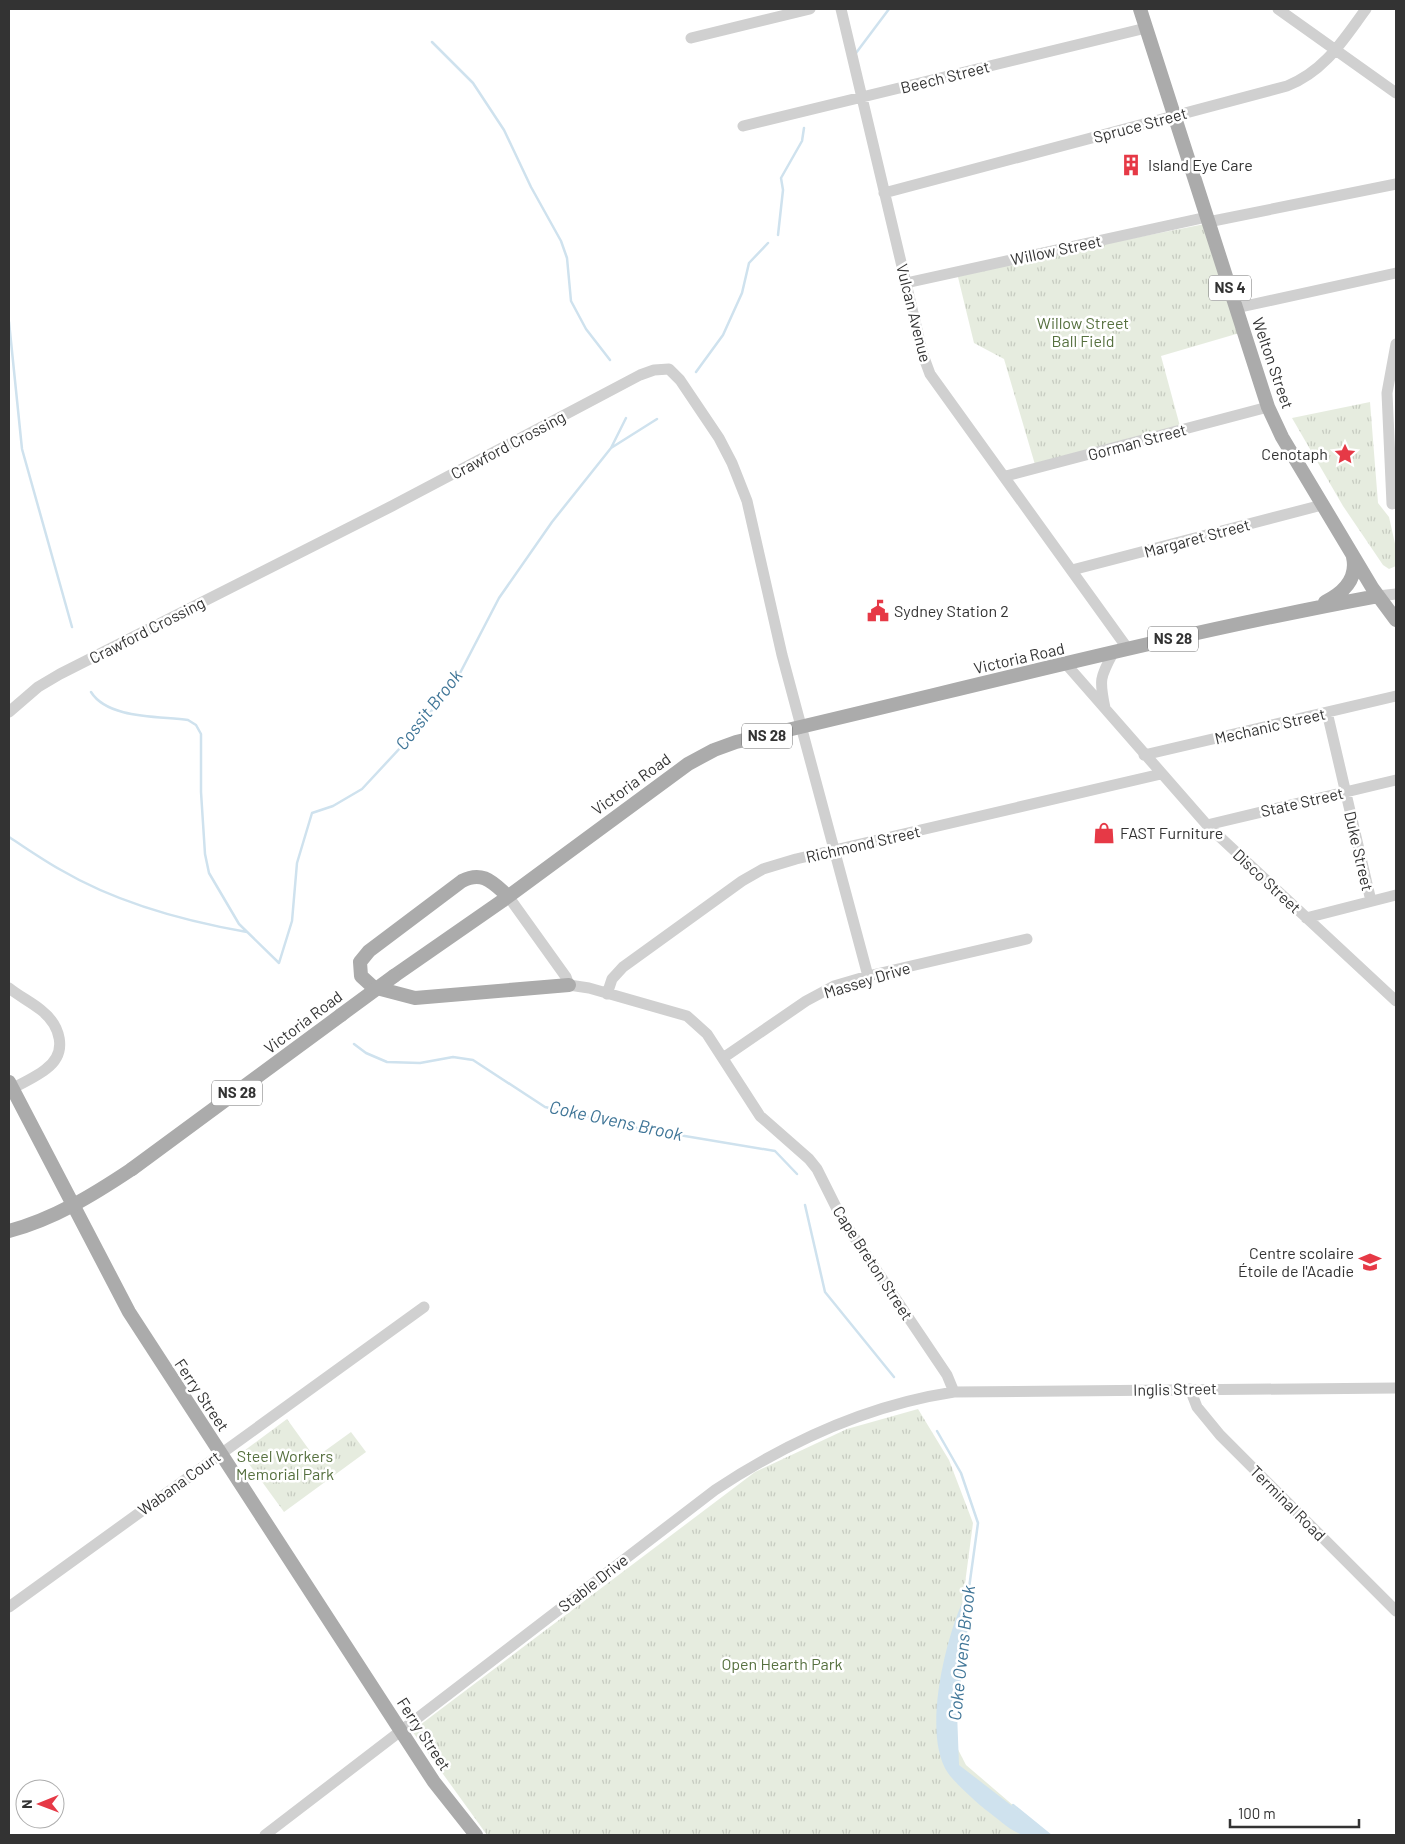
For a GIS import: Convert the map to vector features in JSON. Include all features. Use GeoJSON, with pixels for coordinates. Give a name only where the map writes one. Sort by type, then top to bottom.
{"type":"FeatureCollection","features":[{"type":"Feature","properties":{"kind":"main road","name":"Welton Street"},"geometry":{"type":"LineString","coordinates":[[1140,9],[1176,116],[1268,407],[1282,437],[1378,596]]}},
{"type":"Feature","properties":{"kind":"main road"},"geometry":{"type":"LineString","coordinates":[[1313,608],[1340,593],[1349,584],[1354,569],[1352,553]]}},
{"type":"Feature","properties":{"kind":"main road","name":"Victoria Road"},"geometry":{"type":"LineString","coordinates":[[9,1231],[62,1211],[87,1198],[132,1169],[394,976],[508,896],[693,760],[736,742],[802,728],[1128,649],[1313,608],[1378,596]]}},
{"type":"Feature","properties":{"kind":"main road","name":"NS 4"},"geometry":{"type":"LineString","coordinates":[[1378,596],[1396,620]]}},
{"type":"Feature","properties":{"kind":"main road"},"geometry":{"type":"LineString","coordinates":[[508,896],[484,876],[467,878],[369,951],[360,962],[361,976],[373,987],[415,998],[569,985]]}},
{"type":"Feature","properties":{"kind":"main road","name":"Ferry Street"},"geometry":{"type":"LineString","coordinates":[[10,1087],[129,1312],[400,1731],[434,1782],[476,1835]]}},
{"type":"Feature","properties":{"kind":"street"},"geometry":{"type":"LineString","coordinates":[[691,38],[810,9]]}},
{"type":"Feature","properties":{"kind":"street","name":"Vulcan Avenue"},"geometry":{"type":"LineString","coordinates":[[840,9],[923,355],[930,374],[1006,476],[1128,649]]}},
{"type":"Feature","properties":{"kind":"street"},"geometry":{"type":"LineString","coordinates":[[1278,9],[1396,93]]}},
{"type":"Feature","properties":{"kind":"street","name":"Spruce Street"},"geometry":{"type":"LineString","coordinates":[[884,193],[1292,84],[1321,67],[1366,9]]}},
{"type":"Feature","properties":{"kind":"street","name":"Beech Street"},"geometry":{"type":"LineString","coordinates":[[743,126],[1146,28]]}},
{"type":"Feature","properties":{"kind":"street","name":"Willow Street"},"geometry":{"type":"LineString","coordinates":[[906,283],[1208,220],[1396,184]]}},
{"type":"Feature","properties":{"kind":"street"},"geometry":{"type":"LineString","coordinates":[[1236,308],[1396,273]]}},
{"type":"Feature","properties":{"kind":"street"},"geometry":{"type":"LineString","coordinates":[[1394,503],[1392,392],[1396,344]]}},
{"type":"Feature","properties":{"kind":"street","name":"Crawford Crossing"},"geometry":{"type":"LineString","coordinates":[[9,712],[38,687],[60,674],[400,502],[640,375],[654,370],[669,369],[680,380],[719,438],[732,463],[747,501],[780,646],[802,728]]}},
{"type":"Feature","properties":{"kind":"street","name":"Gorman Street"},"geometry":{"type":"LineString","coordinates":[[1006,476],[1268,407]]}},
{"type":"Feature","properties":{"kind":"street","name":"Margaret Street"},"geometry":{"type":"LineString","coordinates":[[1072,570],[1322,505]]}},
{"type":"Feature","properties":{"kind":"street"},"geometry":{"type":"LineString","coordinates":[[1378,596],[1396,594]]}},
{"type":"Feature","properties":{"kind":"street"},"geometry":{"type":"LineString","coordinates":[[1106,709],[1101,688],[1101,676],[1113,653]]}},
{"type":"Feature","properties":{"kind":"street","name":"Disco Street"},"geometry":{"type":"LineString","coordinates":[[1066,664],[1207,825],[1396,1001]]}},
{"type":"Feature","properties":{"kind":"street","name":"Mechanic Street"},"geometry":{"type":"LineString","coordinates":[[1144,755],[1396,696]]}},
{"type":"Feature","properties":{"kind":"street","name":"Duke Street"},"geometry":{"type":"LineString","coordinates":[[1327,712],[1371,901]]}},
{"type":"Feature","properties":{"kind":"street"},"geometry":{"type":"LineString","coordinates":[[802,728],[868,976]]}},
{"type":"Feature","properties":{"kind":"street","name":"Richmond Street"},"geometry":{"type":"LineString","coordinates":[[607,994],[612,979],[618,972],[742,881],[774,864],[1161,774]]}},
{"type":"Feature","properties":{"kind":"street","name":"State Street"},"geometry":{"type":"LineString","coordinates":[[1207,825],[1396,780]]}},
{"type":"Feature","properties":{"kind":"street"},"geometry":{"type":"LineString","coordinates":[[1306,918],[1396,895]]}},
{"type":"Feature","properties":{"kind":"street"},"geometry":{"type":"LineString","coordinates":[[508,896],[566,977],[569,985]]}},
{"type":"Feature","properties":{"kind":"street","name":"Massey Drive"},"geometry":{"type":"LineString","coordinates":[[724,1058],[819,993],[868,976],[1027,940]]}},
{"type":"Feature","properties":{"kind":"street","name":"Cape Breton Street"},"geometry":{"type":"LineString","coordinates":[[569,985],[687,1016],[707,1034],[724,1058],[747,1099],[760,1116],[809,1159],[817,1169],[842,1219],[947,1375],[954,1392]]}},
{"type":"Feature","properties":{"kind":"street"},"geometry":{"type":"LineString","coordinates":[[9,988],[42,1011],[58,1029],[60,1038],[59,1050],[50,1065],[10,1087]]}},
{"type":"Feature","properties":{"kind":"street","name":"Wabana Court"},"geometry":{"type":"LineString","coordinates":[[9,1607],[424,1307]]}},
{"type":"Feature","properties":{"kind":"street","name":"Inglis Street"},"geometry":{"type":"LineString","coordinates":[[954,1392],[1190,1388],[1396,1388]]}},
{"type":"Feature","properties":{"kind":"street","name":"Terminal Road"},"geometry":{"type":"LineString","coordinates":[[1190,1388],[1196,1407],[1220,1436],[1396,1611]]}},
{"type":"Feature","properties":{"kind":"street","name":"Stable Drive"},"geometry":{"type":"LineString","coordinates":[[265,1835],[715,1490],[752,1465],[792,1444],[845,1422],[919,1398],[954,1392]]}},
{"type":"Feature","properties":{"kind":"green space","name":"Willow Street Ball Field"},"geometry":{"type":"Polygon","coordinates":[[[1210,223],[1243,332],[1161,356],[1181,430],[1036,468],[1004,359],[974,343],[957,273],[1210,223]]]}},
{"type":"Feature","properties":{"kind":"green space"},"geometry":{"type":"Polygon","coordinates":[[[1370,402],[1378,503],[1389,517],[1396,548],[1396,566],[1389,569],[1383,565],[1343,506],[1292,418],[1370,402]]]}},
{"type":"Feature","properties":{"kind":"green space","name":"Open Hearth Park"},"geometry":{"type":"Polygon","coordinates":[[[918,1409],[949,1460],[973,1523],[948,1712],[949,1732],[966,1765],[1048,1835],[487,1835],[412,1731],[755,1472],[847,1429],[918,1409]]]}},
{"type":"Feature","properties":{"kind":"green space","name":"Steel Workers Memorial Park"},"geometry":{"type":"Polygon","coordinates":[[[287,1419],[315,1458],[351,1432],[366,1452],[284,1512],[241,1453],[287,1419]]]}},
{"type":"Feature","properties":{"kind":"water"},"geometry":{"type":"Polygon","coordinates":[[[962,1603],[968,1627],[957,1712],[959,1765],[1050,1835],[1023,1835],[1007,1826],[977,1803],[955,1782],[948,1773],[940,1756],[937,1736],[939,1688],[949,1641],[962,1603]]]}},
{"type":"Feature","properties":{"kind":"waterway","name":"Cossit Brook"},"geometry":{"type":"LineString","coordinates":[[856,53],[889,9]]}},
{"type":"Feature","properties":{"kind":"waterway"},"geometry":{"type":"LineString","coordinates":[[432,42],[473,83],[504,130],[531,187],[561,241],[567,258],[571,301],[586,329],[610,360]]}},
{"type":"Feature","properties":{"kind":"waterway","name":"Cossit Brook"},"geometry":{"type":"LineString","coordinates":[[778,235],[783,190],[781,178],[802,141],[804,128]]}},
{"type":"Feature","properties":{"kind":"waterway","name":"Cossit Brook"},"geometry":{"type":"LineString","coordinates":[[696,372],[723,335],[742,293],[749,263],[768,243]]}},
{"type":"Feature","properties":{"kind":"waterway"},"geometry":{"type":"LineString","coordinates":[[9,322],[22,449],[72,627]]}},
{"type":"Feature","properties":{"kind":"waterway"},"geometry":{"type":"LineString","coordinates":[[611,448],[626,418]]}},
{"type":"Feature","properties":{"kind":"waterway","name":"Cossit Brook"},"geometry":{"type":"LineString","coordinates":[[91,692],[99,701],[121,712],[149,717],[188,720],[196,725],[201,734],[201,792],[205,854],[209,873],[239,924],[279,963],[292,921],[297,863],[312,813],[333,806],[362,789],[414,733],[458,677],[499,598],[552,522],[611,448],[657,419]]}},
{"type":"Feature","properties":{"kind":"waterway"},"geometry":{"type":"LineString","coordinates":[[9,837],[54,866],[82,882],[105,892],[175,916],[247,932]]}},
{"type":"Feature","properties":{"kind":"waterway","name":"Coke Ovens Brook"},"geometry":{"type":"LineString","coordinates":[[354,1044],[366,1053],[387,1062],[420,1063],[453,1057],[473,1060],[545,1107],[637,1128],[775,1151],[797,1174]]}},
{"type":"Feature","properties":{"kind":"waterway","name":"Coke Ovens Brook"},"geometry":{"type":"LineString","coordinates":[[805,1205],[825,1292],[894,1377]]}},
{"type":"Feature","properties":{"kind":"waterway","name":"Coke Ovens Brook"},"geometry":{"type":"LineString","coordinates":[[937,1431],[961,1473],[978,1523],[965,1617]]}},
{"type":"Feature","properties":{"kind":"waterway","name":"Coke Ovens Brook"},"geometry":{"type":"LineString","coordinates":[[1013,1805],[1050,1835]]}},
{"type":"Feature","properties":{"kind":"place","name":"Island Eye Care"},"geometry":{"type":"Point","coordinates":[1131,165]}},
{"type":"Feature","properties":{"kind":"place","name":"Cenotaph"},"geometry":{"type":"Point","coordinates":[1345,454]}},
{"type":"Feature","properties":{"kind":"place","name":"Sydney Station 2"},"geometry":{"type":"Point","coordinates":[878,611]}},
{"type":"Feature","properties":{"kind":"place","name":"FAST Furniture"},"geometry":{"type":"Point","coordinates":[1104,833]}},
{"type":"Feature","properties":{"kind":"place","name":"Centre scolaire Étoile de l'Acadie"},"geometry":{"type":"Point","coordinates":[1370,1262]}}]}
